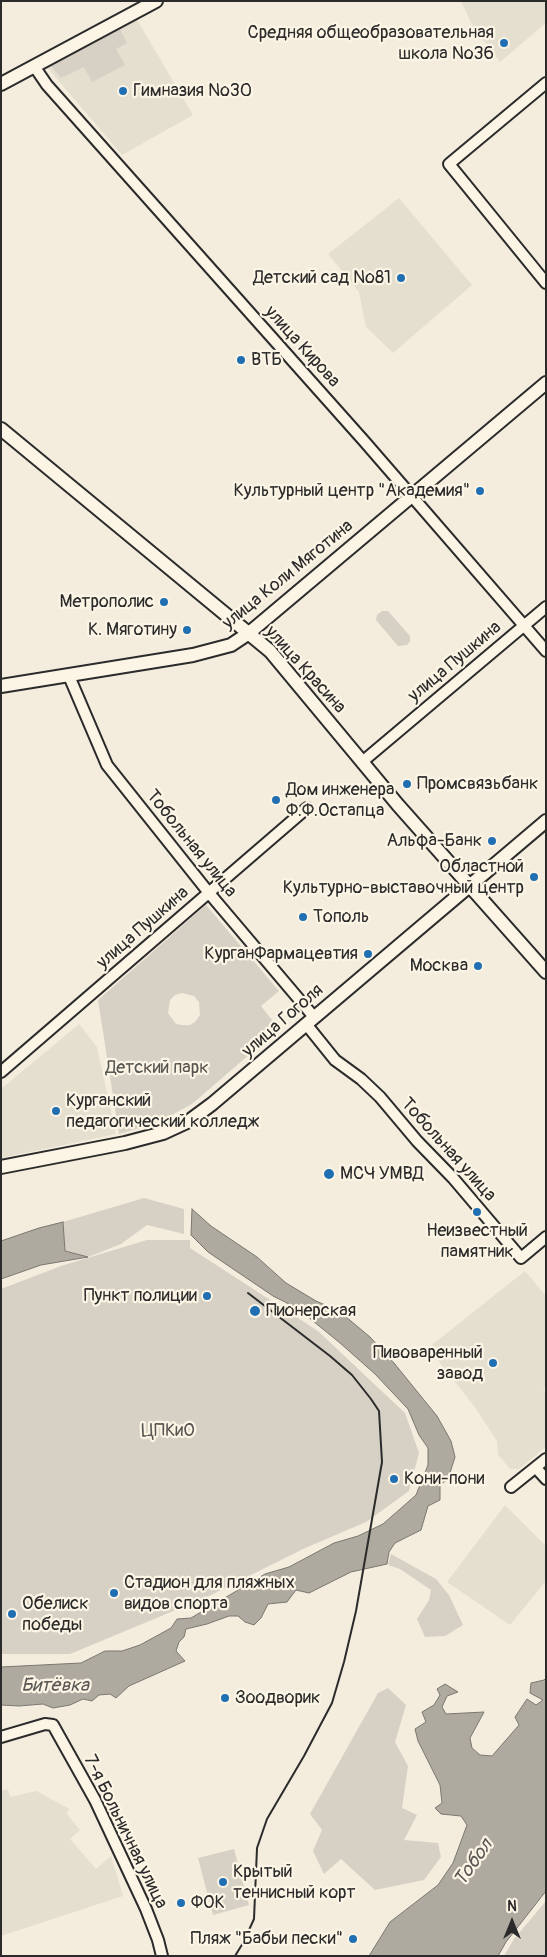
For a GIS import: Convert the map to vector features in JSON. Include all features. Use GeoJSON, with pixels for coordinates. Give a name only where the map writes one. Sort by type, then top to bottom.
{"type":"FeatureCollection","features":[{"type":"Feature","properties":{"kind":"main road"},"geometry":{"type":"LineString","coordinates":[[1,84],[156,1]]}},
{"type":"Feature","properties":{"kind":"main road","name":"улица Коли Мяготина"},"geometry":{"type":"LineString","coordinates":[[1,686],[212,651],[231,645],[249,633],[546,383]]}},
{"type":"Feature","properties":{"kind":"main road","name":"улица Красина"},"geometry":{"type":"LineString","coordinates":[[1,429],[270,651],[362,762],[546,972]]}},
{"type":"Feature","properties":{"kind":"main road","name":"улица Гоголя"},"geometry":{"type":"LineString","coordinates":[[1,1167],[125,1143],[162,1133],[180,1125],[212,1104],[546,820]]}},
{"type":"Feature","properties":{"kind":"street","name":"улица Кирова"},"geometry":{"type":"LineString","coordinates":[[34,66],[47,85],[472,563],[546,651]]}},
{"type":"Feature","properties":{"kind":"street"},"geometry":{"type":"LineString","coordinates":[[546,83],[449,164],[546,283]]}},
{"type":"Feature","properties":{"kind":"street","name":"улица Пушкина"},"geometry":{"type":"LineString","coordinates":[[362,762],[546,607]]}},
{"type":"Feature","properties":{"kind":"street","name":"Тобольная улица"},"geometry":{"type":"LineString","coordinates":[[69,676],[107,765],[310,1020],[336,1060],[380,1097],[417,1142],[452,1178],[521,1258],[546,1237]]}},
{"type":"Feature","properties":{"kind":"street","name":"улица Пушкина"},"geometry":{"type":"LineString","coordinates":[[1,1072],[307,808]]}},
{"type":"Feature","properties":{"kind":"street"},"geometry":{"type":"LineString","coordinates":[[511,1488],[546,1459]]}},
{"type":"Feature","properties":{"kind":"street"},"geometry":{"type":"LineString","coordinates":[[536,1468],[546,1479]]}},
{"type":"Feature","properties":{"kind":"street","name":"7-я Больничная улица"},"geometry":{"type":"LineString","coordinates":[[1,1737],[45,1724],[53,1725],[95,1800],[146,1909],[162,1956]]}},
{"type":"Feature","properties":{"kind":"shaded area","name":"Средняя общеобразовательная школа №36"},"geometry":{"type":"Polygon","coordinates":[[[461,1],[546,1],[546,23],[500,62],[472,25],[461,1]]]}},
{"type":"Feature","properties":{"kind":"shaded area","name":"Гимназия №30"},"geometry":{"type":"Polygon","coordinates":[[[136,18],[193,115],[122,155],[46,66],[136,18]]]}},
{"type":"Feature","properties":{"kind":"shaded area"},"geometry":{"type":"Polygon","coordinates":[[[399,198],[472,285],[393,353],[366,327],[359,292],[328,254],[399,198]]]}},
{"type":"Feature","properties":{"kind":"shaded area","name":"Курганский педагогический колледж"},"geometry":{"type":"Polygon","coordinates":[[[79,1024],[97,1047],[116,1134],[1,1158],[1,1089],[79,1024]]]}},
{"type":"Feature","properties":{"kind":"shaded area","name":"Пивоваренный завод"},"geometry":{"type":"Polygon","coordinates":[[[525,1271],[546,1296],[546,1386],[543,1389],[546,1393],[546,1447],[519,1469],[510,1469],[498,1455],[497,1441],[474,1406],[428,1348],[525,1271]]]}},
{"type":"Feature","properties":{"kind":"shaded area"},"geometry":{"type":"Polygon","coordinates":[[[505,1505],[546,1546],[546,1581],[510,1625],[447,1582],[505,1505]]]}},
{"type":"Feature","properties":{"kind":"shaded area"},"geometry":{"type":"Polygon","coordinates":[[[8,1789],[10,1797],[36,1791],[70,1809],[66,1813],[80,1830],[70,1839],[96,1869],[111,1856],[123,1896],[1,1936],[1,1791],[8,1789]]]}},
{"type":"Feature","properties":{"kind":"green space"},"geometry":{"type":"Polygon","coordinates":[[[120,29],[127,43],[116,49],[125,65],[92,82],[84,67],[61,78],[51,66],[120,29]]]}},
{"type":"Feature","properties":{"kind":"green space"},"geometry":{"type":"Polygon","coordinates":[[[382,611],[388,611],[410,636],[410,641],[407,645],[398,646],[376,620],[377,615],[382,611]]]}},
{"type":"Feature","properties":{"kind":"green space","name":"Детский парк"},"geometry":{"type":"Polygon","coordinates":[[[206,905],[279,991],[261,1006],[279,1029],[192,1104],[157,1123],[119,1134],[98,1000],[206,905]],[[182,993],[175,995],[170,1000],[168,1013],[176,1024],[190,1025],[200,1015],[199,1002],[194,996],[182,993]]]}},
{"type":"Feature","properties":{"kind":"green space"},"geometry":{"type":"Polygon","coordinates":[[[144,1198],[184,1209],[184,1234],[147,1225],[121,1244],[88,1257],[65,1251],[63,1222],[144,1198]]]}},
{"type":"Feature","properties":{"kind":"green space","name":"ЦПКиО"},"geometry":{"type":"Polygon","coordinates":[[[147,1240],[190,1240],[190,1248],[318,1331],[405,1413],[419,1453],[409,1491],[366,1522],[303,1549],[207,1597],[70,1654],[1,1654],[1,1289],[61,1266],[147,1240]]]}},
{"type":"Feature","properties":{"kind":"green space"},"geometry":{"type":"Polygon","coordinates":[[[391,1554],[436,1579],[449,1595],[463,1625],[445,1636],[425,1637],[417,1619],[429,1600],[431,1590],[400,1569],[388,1565],[391,1554]]]}},
{"type":"Feature","properties":{"kind":"green space"},"geometry":{"type":"Polygon","coordinates":[[[388,1688],[406,1705],[395,1742],[408,1766],[402,1808],[417,1815],[404,1840],[438,1843],[441,1857],[424,1880],[375,1890],[341,1859],[324,1874],[313,1851],[322,1830],[310,1814],[378,1693],[388,1688]]]}},
{"type":"Feature","properties":{"kind":"green space","name":"Крытый теннисный корт"},"geometry":{"type":"Polygon","coordinates":[[[234,1849],[249,1905],[213,1915],[198,1858],[234,1849]]]}},
{"type":"Feature","properties":{"kind":"green space"},"geometry":{"type":"Polygon","coordinates":[[[546,1901],[546,1956],[504,1956],[514,1939],[546,1901]]]}},
{"type":"Feature","properties":{"kind":"water","name":"Битёвка"},"geometry":{"type":"Polygon","coordinates":[[[192,1209],[211,1226],[257,1257],[286,1283],[316,1301],[339,1311],[370,1337],[394,1363],[437,1416],[451,1441],[455,1457],[448,1479],[440,1485],[440,1500],[428,1506],[421,1530],[395,1543],[389,1552],[387,1564],[351,1572],[309,1593],[296,1590],[287,1602],[268,1604],[261,1618],[254,1625],[245,1622],[238,1616],[229,1616],[186,1629],[176,1651],[185,1661],[129,1686],[116,1698],[110,1694],[99,1695],[92,1701],[83,1699],[70,1705],[53,1708],[43,1704],[1,1705],[1,1667],[81,1663],[105,1651],[122,1651],[140,1645],[171,1628],[177,1619],[191,1618],[265,1574],[289,1567],[334,1543],[358,1536],[383,1524],[416,1495],[428,1465],[428,1448],[419,1435],[408,1409],[375,1374],[297,1308],[273,1296],[208,1252],[191,1235],[192,1209]]]}},
{"type":"Feature","properties":{"kind":"water"},"geometry":{"type":"Polygon","coordinates":[[[63,1222],[65,1251],[88,1257],[41,1265],[1,1279],[1,1241],[63,1222]]]}},
{"type":"Feature","properties":{"kind":"water","name":"Тобол"},"geometry":{"type":"Polygon","coordinates":[[[546,1678],[546,1891],[506,1942],[498,1956],[369,1956],[390,1922],[438,1885],[453,1863],[467,1825],[461,1816],[441,1814],[435,1808],[442,1803],[440,1785],[418,1741],[415,1729],[426,1722],[422,1712],[434,1705],[440,1695],[437,1689],[445,1684],[458,1692],[447,1696],[442,1707],[446,1714],[484,1712],[470,1738],[472,1748],[480,1755],[492,1756],[519,1725],[515,1717],[527,1699],[536,1705],[543,1700],[530,1693],[531,1683],[546,1678]]]}},
{"type":"Feature","properties":{"kind":"railway"},"geometry":{"type":"LineString","coordinates":[[235,1956],[254,1919],[257,1848],[267,1819],[332,1703],[356,1611],[382,1462],[379,1411],[352,1375],[248,1293]]}},
{"type":"Feature","properties":{"kind":"place","name":"Средняя общеобразовательная школа №36"},"geometry":{"type":"Point","coordinates":[504,43]}},
{"type":"Feature","properties":{"kind":"place","name":"Гимназия №30"},"geometry":{"type":"Point","coordinates":[123,91]}},
{"type":"Feature","properties":{"kind":"place","name":"Детский сад №81"},"geometry":{"type":"Point","coordinates":[401,278]}},
{"type":"Feature","properties":{"kind":"place","name":"ВТБ"},"geometry":{"type":"Point","coordinates":[241,360]}},
{"type":"Feature","properties":{"kind":"place","name":"Культурный центр \"Академия\""},"geometry":{"type":"Point","coordinates":[480,491]}},
{"type":"Feature","properties":{"kind":"place","name":"Метрополис"},"geometry":{"type":"Point","coordinates":[164,602]}},
{"type":"Feature","properties":{"kind":"place","name":"К. Мяготину"},"geometry":{"type":"Point","coordinates":[187,630]}},
{"type":"Feature","properties":{"kind":"place","name":"Промсвязьбанк"},"geometry":{"type":"Point","coordinates":[407,784]}},
{"type":"Feature","properties":{"kind":"place","name":"Дом инженера Ф.Ф.Остапца"},"geometry":{"type":"Point","coordinates":[276,800]}},
{"type":"Feature","properties":{"kind":"place","name":"Альфа-Банк"},"geometry":{"type":"Point","coordinates":[492,841]}},
{"type":"Feature","properties":{"kind":"place","name":"Областной Культурно-выставочный центр"},"geometry":{"type":"Point","coordinates":[534,877]}},
{"type":"Feature","properties":{"kind":"place","name":"Тополь"},"geometry":{"type":"Point","coordinates":[303,917]}},
{"type":"Feature","properties":{"kind":"place","name":"КурганФармацевтия"},"geometry":{"type":"Point","coordinates":[368,954]}},
{"type":"Feature","properties":{"kind":"place","name":"Москва"},"geometry":{"type":"Point","coordinates":[478,966]}},
{"type":"Feature","properties":{"kind":"place","name":"Курганский педагогический колледж"},"geometry":{"type":"Point","coordinates":[56,1111]}},
{"type":"Feature","properties":{"kind":"place","name":"МСЧ УМВД"},"geometry":{"type":"Point","coordinates":[329,1174]}},
{"type":"Feature","properties":{"kind":"place","name":"Неизвестный памятник"},"geometry":{"type":"Point","coordinates":[477,1212]}},
{"type":"Feature","properties":{"kind":"place","name":"Пункт полиции"},"geometry":{"type":"Point","coordinates":[207,1296]}},
{"type":"Feature","properties":{"kind":"place","name":"Пионерская"},"geometry":{"type":"Point","coordinates":[255,1311]}},
{"type":"Feature","properties":{"kind":"place","name":"Пивоваренный завод"},"geometry":{"type":"Point","coordinates":[493,1363]}},
{"type":"Feature","properties":{"kind":"place","name":"Кони-пони"},"geometry":{"type":"Point","coordinates":[394,1479]}},
{"type":"Feature","properties":{"kind":"place","name":"Стадион для пляжных видов спорта"},"geometry":{"type":"Point","coordinates":[114,1593]}},
{"type":"Feature","properties":{"kind":"place","name":"Обелиск победы"},"geometry":{"type":"Point","coordinates":[12,1614]}},
{"type":"Feature","properties":{"kind":"place","name":"Зоодворик"},"geometry":{"type":"Point","coordinates":[225,1698]}},
{"type":"Feature","properties":{"kind":"place","name":"Крытый теннисный корт"},"geometry":{"type":"Point","coordinates":[223,1882]}},
{"type":"Feature","properties":{"kind":"place","name":"ФОК"},"geometry":{"type":"Point","coordinates":[181,1903]}},
{"type":"Feature","properties":{"kind":"place","name":"Пляж \"Бабьи пески\""},"geometry":{"type":"Point","coordinates":[353,1939]}}]}
